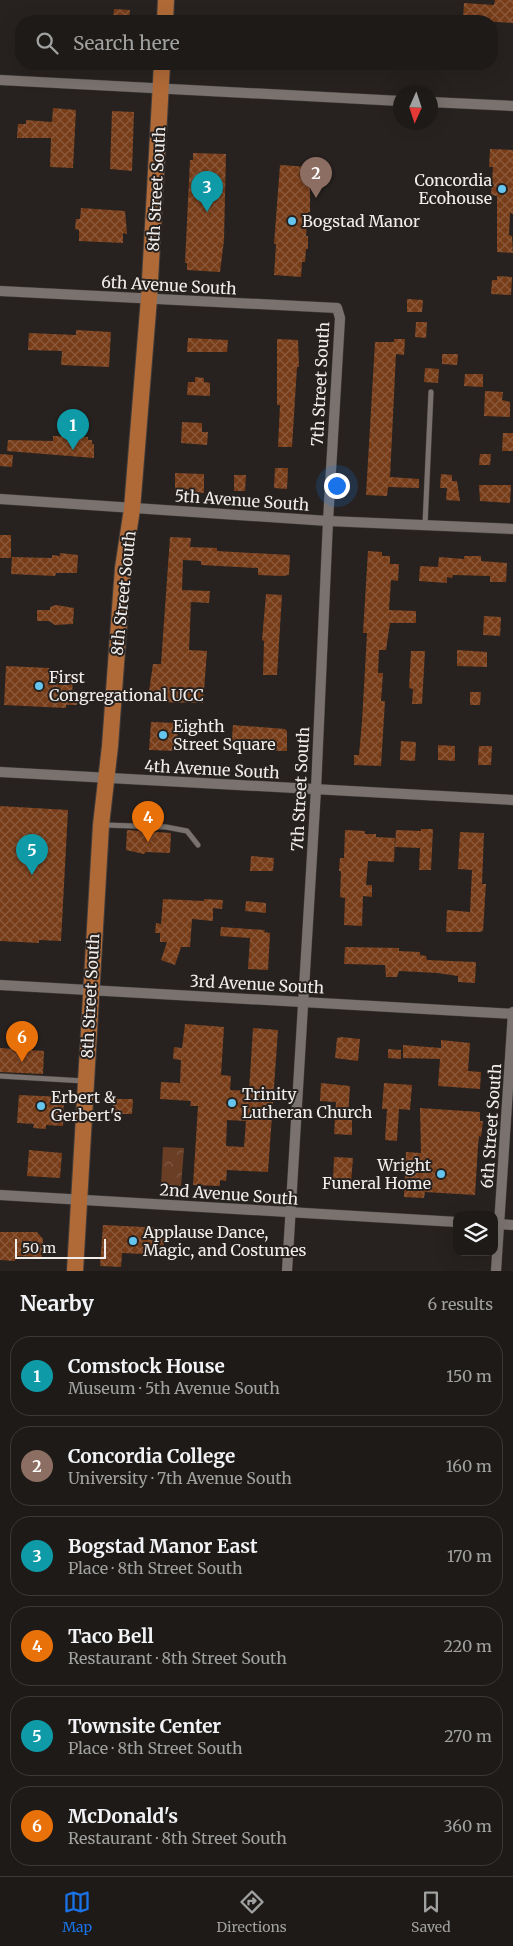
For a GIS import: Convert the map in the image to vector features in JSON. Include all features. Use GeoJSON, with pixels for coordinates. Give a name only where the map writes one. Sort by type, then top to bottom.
{"type":"FeatureCollection","features":[{"type":"Feature","properties":{"kind":"main road"},"geometry":{"type":"LineString","coordinates":[[165,15],[166,0]]}},
{"type":"Feature","properties":{"kind":"main road","name":"8th Street South"},"geometry":{"type":"LineString","coordinates":[[75,1271],[101,825],[107,778],[123,568],[132,509],[149,298],[162,70]]}},
{"type":"Feature","properties":{"kind":"main road"},"geometry":{"type":"LineString","coordinates":[[66,1271],[76,1252]]}},
{"type":"Feature","properties":{"kind":"street"},"geometry":{"type":"LineString","coordinates":[[0,80],[161,90],[393,101]]}},
{"type":"Feature","properties":{"kind":"street"},"geometry":{"type":"LineString","coordinates":[[438,102],[513,106]]}},
{"type":"Feature","properties":{"kind":"street","name":"6th Avenue South"},"geometry":{"type":"LineString","coordinates":[[0,291],[337,308]]}},
{"type":"Feature","properties":{"kind":"street","name":"7th Street South"},"geometry":{"type":"LineString","coordinates":[[287,1271],[316,789],[328,521],[340,318],[337,308]]}},
{"type":"Feature","properties":{"kind":"street","name":"5th Avenue South"},"geometry":{"type":"LineString","coordinates":[[0,499],[328,521],[513,529]]}},
{"type":"Feature","properties":{"kind":"street","name":"4th Avenue South"},"geometry":{"type":"LineString","coordinates":[[0,772],[513,800]]}},
{"type":"Feature","properties":{"kind":"street","name":"3rd Avenue South"},"geometry":{"type":"LineString","coordinates":[[0,984],[513,1013]]}},
{"type":"Feature","properties":{"kind":"street","name":"6th Street South"},"geometry":{"type":"LineString","coordinates":[[498,1211],[513,1013]]}},
{"type":"Feature","properties":{"kind":"street","name":"2nd Avenue South"},"geometry":{"type":"LineString","coordinates":[[0,1195],[453,1222]]}},
{"type":"Feature","properties":{"kind":"street"},"geometry":{"type":"LineString","coordinates":[[498,1224],[513,1225]]}},
{"type":"Feature","properties":{"kind":"street","name":"6th Street South"},"geometry":{"type":"LineString","coordinates":[[496,1256],[496,1271]]}},
{"type":"Feature","properties":{"kind":"lane"},"geometry":{"type":"LineString","coordinates":[[424,525],[431,392]]}},
{"type":"Feature","properties":{"kind":"lane"},"geometry":{"type":"LineString","coordinates":[[101,825],[166,827],[187,831],[198,845]]}},
{"type":"Feature","properties":{"kind":"lane"},"geometry":{"type":"LineString","coordinates":[[0,1076],[86,1081]]}},
{"type":"Feature","properties":{"kind":"green space"},"geometry":{"type":"Polygon","coordinates":[[[163,1147],[184,1148],[181,1186],[161,1185],[163,1147]]]}},
{"type":"Feature","properties":{"kind":"building"},"geometry":{"type":"Polygon","coordinates":[[[495,0],[513,0],[513,23],[498,22],[498,15],[463,15],[464,3],[494,5],[495,0]]]}},
{"type":"Feature","properties":{"kind":"building"},"geometry":{"type":"Polygon","coordinates":[[[114,9],[130,10],[130,15],[114,15],[114,9]]]}},
{"type":"Feature","properties":{"kind":"building"},"geometry":{"type":"Polygon","coordinates":[[[53,108],[76,110],[73,168],[50,167],[51,138],[17,138],[18,124],[26,124],[26,120],[52,122],[53,108]]]}},
{"type":"Feature","properties":{"kind":"building"},"geometry":{"type":"Polygon","coordinates":[[[112,111],[134,112],[132,171],[110,169],[112,111]]]}},
{"type":"Feature","properties":{"kind":"building"},"geometry":{"type":"Polygon","coordinates":[[[490,149],[513,150],[513,214],[510,213],[509,235],[512,236],[513,253],[497,252],[497,196],[491,195],[493,167],[489,167],[490,149]]]}},
{"type":"Feature","properties":{"kind":"building"},"geometry":{"type":"Polygon","coordinates":[[[193,153],[226,154],[224,240],[220,272],[187,270],[187,263],[185,263],[190,160],[193,160],[193,153]]]}},
{"type":"Feature","properties":{"kind":"building","name":"Bogstad Manor"},"geometry":{"type":"Polygon","coordinates":[[[280,165],[310,167],[310,212],[308,212],[306,236],[308,236],[308,249],[306,249],[305,262],[302,262],[301,277],[274,275],[276,244],[274,244],[280,165]]]}},
{"type":"Feature","properties":{"kind":"building"},"geometry":{"type":"Polygon","coordinates":[[[81,208],[125,211],[127,234],[123,233],[123,243],[79,241],[79,230],[75,229],[76,219],[80,219],[81,208]]]}},
{"type":"Feature","properties":{"kind":"building"},"geometry":{"type":"Polygon","coordinates":[[[497,276],[512,277],[511,295],[491,294],[492,280],[497,280],[497,276]]]}},
{"type":"Feature","properties":{"kind":"building"},"geometry":{"type":"Polygon","coordinates":[[[407,299],[423,300],[422,312],[407,312],[407,299]]]}},
{"type":"Feature","properties":{"kind":"building"},"geometry":{"type":"Polygon","coordinates":[[[416,322],[427,322],[426,338],[415,337],[416,322]]]}},
{"type":"Feature","properties":{"kind":"building"},"geometry":{"type":"Polygon","coordinates":[[[76,330],[111,332],[109,367],[61,365],[62,351],[28,350],[29,333],[76,335],[76,330]]]}},
{"type":"Feature","properties":{"kind":"building"},"geometry":{"type":"Polygon","coordinates":[[[188,338],[228,340],[227,352],[187,352],[188,338]]]}},
{"type":"Feature","properties":{"kind":"building"},"geometry":{"type":"Polygon","coordinates":[[[277,339],[298,340],[299,367],[297,367],[292,447],[278,447],[280,405],[277,405],[277,339]]]}},
{"type":"Feature","properties":{"kind":"building"},"geometry":{"type":"Polygon","coordinates":[[[394,339],[405,339],[404,355],[396,354],[390,477],[419,479],[419,488],[388,487],[387,496],[366,495],[375,342],[394,342],[394,339]]]}},
{"type":"Feature","properties":{"kind":"building"},"geometry":{"type":"Polygon","coordinates":[[[442,354],[458,354],[457,365],[442,364],[442,354]]]}},
{"type":"Feature","properties":{"kind":"building"},"geometry":{"type":"Polygon","coordinates":[[[425,368],[439,369],[438,383],[424,382],[425,368]]]}},
{"type":"Feature","properties":{"kind":"building"},"geometry":{"type":"Polygon","coordinates":[[[465,374],[483,374],[483,387],[464,386],[465,374]]]}},
{"type":"Feature","properties":{"kind":"building"},"geometry":{"type":"Polygon","coordinates":[[[195,377],[204,378],[204,382],[210,383],[210,396],[187,395],[188,382],[195,382],[195,377]]]}},
{"type":"Feature","properties":{"kind":"building"},"geometry":{"type":"Polygon","coordinates":[[[485,391],[503,392],[502,400],[510,402],[510,417],[484,416],[485,391]]]}},
{"type":"Feature","properties":{"kind":"building"},"geometry":{"type":"Polygon","coordinates":[[[182,422],[202,423],[202,432],[208,432],[207,445],[181,443],[182,422]]]}},
{"type":"Feature","properties":{"kind":"building"},"geometry":{"type":"Polygon","coordinates":[[[503,433],[513,433],[513,451],[502,451],[503,433]]]}},
{"type":"Feature","properties":{"kind":"building"},"geometry":{"type":"Polygon","coordinates":[[[53,436],[88,437],[88,440],[92,440],[92,444],[94,444],[94,458],[7,451],[8,440],[53,441],[53,436]]]}},
{"type":"Feature","properties":{"kind":"building"},"geometry":{"type":"Polygon","coordinates":[[[0,454],[13,455],[12,467],[0,466],[0,454]]]}},
{"type":"Feature","properties":{"kind":"building"},"geometry":{"type":"Polygon","coordinates":[[[480,454],[491,454],[490,465],[479,465],[480,454]]]}},
{"type":"Feature","properties":{"kind":"building"},"geometry":{"type":"Polygon","coordinates":[[[275,468],[288,468],[287,489],[274,488],[275,468]]]}},
{"type":"Feature","properties":{"kind":"building"},"geometry":{"type":"Polygon","coordinates":[[[175,473],[204,474],[204,493],[175,491],[175,473]]]}},
{"type":"Feature","properties":{"kind":"building"},"geometry":{"type":"Polygon","coordinates":[[[441,474],[452,475],[452,481],[457,481],[460,501],[446,500],[447,488],[440,488],[441,474]]]}},
{"type":"Feature","properties":{"kind":"building"},"geometry":{"type":"Polygon","coordinates":[[[234,475],[246,475],[245,491],[234,491],[234,475]]]}},
{"type":"Feature","properties":{"kind":"building"},"geometry":{"type":"Polygon","coordinates":[[[479,485],[511,485],[510,503],[480,501],[479,485]]]}},
{"type":"Feature","properties":{"kind":"building"},"geometry":{"type":"Polygon","coordinates":[[[0,535],[11,535],[11,558],[0,558],[0,535]]]}},
{"type":"Feature","properties":{"kind":"building"},"geometry":{"type":"Polygon","coordinates":[[[170,537],[191,538],[190,547],[217,548],[217,551],[290,555],[289,575],[282,576],[258,575],[258,568],[201,565],[201,561],[183,560],[182,590],[210,591],[209,603],[191,602],[189,650],[207,651],[203,703],[151,702],[152,691],[149,691],[153,664],[161,664],[170,537]]]}},
{"type":"Feature","properties":{"kind":"building"},"geometry":{"type":"Polygon","coordinates":[[[368,551],[382,552],[382,556],[390,556],[390,564],[399,564],[398,581],[391,580],[389,610],[416,611],[416,623],[390,623],[386,650],[379,650],[378,673],[383,673],[381,701],[385,701],[381,766],[354,765],[354,755],[359,755],[362,722],[367,633],[363,633],[368,551]]]}},
{"type":"Feature","properties":{"kind":"building"},"geometry":{"type":"Polygon","coordinates":[[[60,553],[78,555],[77,573],[56,573],[55,576],[11,574],[12,557],[52,558],[52,555],[60,556],[60,553]]]}},
{"type":"Feature","properties":{"kind":"building"},"geometry":{"type":"Polygon","coordinates":[[[464,556],[481,556],[481,561],[507,563],[506,582],[490,582],[490,576],[453,575],[452,578],[447,577],[447,583],[419,581],[420,566],[438,567],[439,557],[464,559],[464,556]]]}},
{"type":"Feature","properties":{"kind":"building"},"geometry":{"type":"Polygon","coordinates":[[[266,594],[282,595],[277,675],[263,675],[264,641],[262,640],[266,594]]]}},
{"type":"Feature","properties":{"kind":"building"},"geometry":{"type":"Polygon","coordinates":[[[56,605],[74,608],[73,624],[55,625],[49,621],[37,621],[37,610],[50,610],[50,607],[56,605]]]}},
{"type":"Feature","properties":{"kind":"building"},"geometry":{"type":"Polygon","coordinates":[[[484,616],[501,617],[500,636],[483,635],[484,616]]]}},
{"type":"Feature","properties":{"kind":"building"},"geometry":{"type":"Polygon","coordinates":[[[457,650],[487,652],[487,667],[457,666],[457,650]]]}},
{"type":"Feature","properties":{"kind":"building"},"geometry":{"type":"Polygon","coordinates":[[[411,651],[425,651],[422,704],[412,704],[413,689],[409,688],[411,651]]]}},
{"type":"Feature","properties":{"kind":"building","name":"First Congregational UCC"},"geometry":{"type":"Polygon","coordinates":[[[6,666],[49,668],[49,675],[73,676],[72,695],[77,696],[77,705],[66,705],[66,708],[4,705],[6,666]]]}},
{"type":"Feature","properties":{"kind":"building"},"geometry":{"type":"Polygon","coordinates":[[[470,692],[481,692],[480,705],[470,705],[470,692]]]}},
{"type":"Feature","properties":{"kind":"building","name":"Eighth Street Square"},"geometry":{"type":"Polygon","coordinates":[[[151,722],[178,723],[177,751],[149,750],[151,722]]]}},
{"type":"Feature","properties":{"kind":"building"},"geometry":{"type":"Polygon","coordinates":[[[233,725],[285,729],[287,731],[287,751],[231,750],[233,725]]]}},
{"type":"Feature","properties":{"kind":"building"},"geometry":{"type":"Polygon","coordinates":[[[401,741],[416,742],[415,761],[400,760],[401,741]]]}},
{"type":"Feature","properties":{"kind":"building"},"geometry":{"type":"Polygon","coordinates":[[[438,745],[455,746],[455,761],[438,760],[438,745]]]}},
{"type":"Feature","properties":{"kind":"building"},"geometry":{"type":"Polygon","coordinates":[[[479,746],[492,746],[491,765],[478,765],[479,746]]]}},
{"type":"Feature","properties":{"kind":"building"},"geometry":{"type":"Polygon","coordinates":[[[0,806],[68,810],[61,941],[39,940],[39,943],[0,941],[0,806]]]}},
{"type":"Feature","properties":{"kind":"building"},"geometry":{"type":"Polygon","coordinates":[[[421,829],[433,829],[431,870],[419,870],[420,848],[395,847],[396,830],[421,831],[421,829]]]}},
{"type":"Feature","properties":{"kind":"building"},"geometry":{"type":"Polygon","coordinates":[[[127,830],[171,833],[170,853],[146,852],[144,854],[126,850],[127,830]]]}},
{"type":"Feature","properties":{"kind":"building"},"geometry":{"type":"Polygon","coordinates":[[[345,830],[365,831],[365,834],[376,834],[376,837],[395,838],[394,862],[368,861],[366,885],[372,885],[372,897],[363,896],[362,926],[344,925],[345,898],[340,897],[341,871],[339,871],[340,858],[344,858],[345,830]]]}},
{"type":"Feature","properties":{"kind":"building"},"geometry":{"type":"Polygon","coordinates":[[[460,832],[484,833],[482,884],[486,884],[483,931],[479,932],[446,932],[447,910],[470,912],[472,870],[458,869],[460,832]]]}},
{"type":"Feature","properties":{"kind":"building"},"geometry":{"type":"Polygon","coordinates":[[[251,856],[274,858],[273,871],[250,871],[251,856]]]}},
{"type":"Feature","properties":{"kind":"building"},"geometry":{"type":"Polygon","coordinates":[[[163,899],[223,900],[222,909],[213,908],[213,921],[192,919],[190,947],[181,947],[175,965],[161,960],[167,942],[160,942],[160,933],[155,933],[156,923],[161,924],[163,899]]]}},
{"type":"Feature","properties":{"kind":"building"},"geometry":{"type":"Polygon","coordinates":[[[246,901],[266,903],[266,913],[245,911],[246,901]]]}},
{"type":"Feature","properties":{"kind":"building"},"geometry":{"type":"Polygon","coordinates":[[[221,927],[265,930],[264,932],[270,933],[268,970],[248,969],[250,938],[220,936],[221,927]]]}},
{"type":"Feature","properties":{"kind":"building"},"geometry":{"type":"Polygon","coordinates":[[[345,947],[399,948],[399,951],[420,952],[420,955],[426,956],[427,960],[476,962],[475,983],[458,982],[458,976],[437,973],[399,971],[397,977],[386,977],[385,965],[344,964],[345,947]]]}},
{"type":"Feature","properties":{"kind":"building","name":"Trinity Lutheran Church"},"geometry":{"type":"Polygon","coordinates":[[[185,1024],[224,1027],[221,1075],[231,1076],[230,1090],[249,1091],[253,1028],[278,1030],[268,1172],[227,1170],[226,1181],[220,1180],[220,1186],[193,1185],[198,1106],[190,1106],[191,1101],[160,1099],[161,1082],[180,1083],[181,1060],[173,1059],[174,1047],[182,1048],[185,1024]],[[227,1120],[226,1146],[244,1147],[246,1121],[227,1120]]]}},
{"type":"Feature","properties":{"kind":"building"},"geometry":{"type":"Polygon","coordinates":[[[337,1038],[360,1039],[358,1061],[335,1058],[337,1038]]]}},
{"type":"Feature","properties":{"kind":"building"},"geometry":{"type":"Polygon","coordinates":[[[441,1040],[470,1043],[468,1071],[481,1072],[480,1089],[438,1086],[440,1059],[403,1058],[403,1045],[441,1048],[441,1040]]]}},
{"type":"Feature","properties":{"kind":"building"},"geometry":{"type":"Polygon","coordinates":[[[0,1048],[44,1051],[43,1074],[0,1072],[0,1048]]]}},
{"type":"Feature","properties":{"kind":"building"},"geometry":{"type":"Polygon","coordinates":[[[388,1049],[401,1050],[401,1059],[388,1058],[388,1049]]]}},
{"type":"Feature","properties":{"kind":"building"},"geometry":{"type":"Polygon","coordinates":[[[321,1083],[350,1086],[348,1119],[352,1119],[352,1135],[334,1134],[336,1102],[320,1101],[321,1083]]]}},
{"type":"Feature","properties":{"kind":"building"},"geometry":{"type":"Polygon","coordinates":[[[384,1083],[412,1085],[410,1110],[399,1109],[397,1141],[385,1140],[387,1109],[382,1109],[384,1083]]]}},
{"type":"Feature","properties":{"kind":"building","name":"Erbert & Gerbert's"},"geometry":{"type":"Polygon","coordinates":[[[19,1095],[64,1097],[63,1126],[46,1125],[46,1129],[33,1128],[34,1124],[17,1123],[19,1095]]]}},
{"type":"Feature","properties":{"kind":"building"},"geometry":{"type":"Polygon","coordinates":[[[113,1099],[133,1099],[132,1114],[113,1114],[113,1099]]]}},
{"type":"Feature","properties":{"kind":"building"},"geometry":{"type":"Polygon","coordinates":[[[420,1108],[480,1112],[480,1121],[483,1121],[481,1137],[479,1136],[475,1195],[425,1192],[424,1198],[404,1197],[406,1152],[421,1153],[420,1108]]]}},
{"type":"Feature","properties":{"kind":"building"},"geometry":{"type":"Polygon","coordinates":[[[29,1150],[62,1153],[60,1178],[27,1176],[29,1150]]]}},
{"type":"Feature","properties":{"kind":"building"},"geometry":{"type":"Polygon","coordinates":[[[334,1157],[353,1158],[351,1182],[333,1181],[334,1157]]]}},
{"type":"Feature","properties":{"kind":"building","name":"Applause Dance, Magic, and Costumes"},"geometry":{"type":"Polygon","coordinates":[[[103,1225],[165,1228],[163,1255],[122,1253],[121,1267],[100,1266],[103,1225]]]}},
{"type":"Feature","properties":{"kind":"building"},"geometry":{"type":"Polygon","coordinates":[[[0,1232],[37,1232],[43,1239],[42,1257],[16,1256],[15,1261],[0,1260],[0,1232]]]}},
{"type":"Feature","properties":{"kind":"place","name":"Concordia Ecohouse"},"geometry":{"type":"Point","coordinates":[502,189]}},
{"type":"Feature","properties":{"kind":"place","name":"Concordia College"},"geometry":{"type":"Point","coordinates":[316,198]}},
{"type":"Feature","properties":{"kind":"place","name":"Bogstad Manor East"},"geometry":{"type":"Point","coordinates":[207,212]}},
{"type":"Feature","properties":{"kind":"place","name":"Bogstad Manor"},"geometry":{"type":"Point","coordinates":[292,221]}},
{"type":"Feature","properties":{"kind":"place","name":"Comstock House"},"geometry":{"type":"Point","coordinates":[73,450]}},
{"type":"Feature","properties":{"kind":"place","name":"First Congregational UCC"},"geometry":{"type":"Point","coordinates":[39,686]}},
{"type":"Feature","properties":{"kind":"place","name":"Eighth Street Square"},"geometry":{"type":"Point","coordinates":[163,735]}},
{"type":"Feature","properties":{"kind":"place","name":"Taco Bell"},"geometry":{"type":"Point","coordinates":[148,842]}},
{"type":"Feature","properties":{"kind":"place","name":"Townsite Center"},"geometry":{"type":"Point","coordinates":[32,875]}},
{"type":"Feature","properties":{"kind":"place","name":"McDonald's"},"geometry":{"type":"Point","coordinates":[22,1062]}},
{"type":"Feature","properties":{"kind":"place","name":"Trinity Lutheran Church"},"geometry":{"type":"Point","coordinates":[232,1103]}},
{"type":"Feature","properties":{"kind":"place","name":"Erbert & Gerbert's"},"geometry":{"type":"Point","coordinates":[41,1106]}},
{"type":"Feature","properties":{"kind":"place","name":"Wright Funeral Home"},"geometry":{"type":"Point","coordinates":[441,1174]}},
{"type":"Feature","properties":{"kind":"place","name":"Applause Dance, Magic, and Costumes"},"geometry":{"type":"Point","coordinates":[133,1241]}}]}
